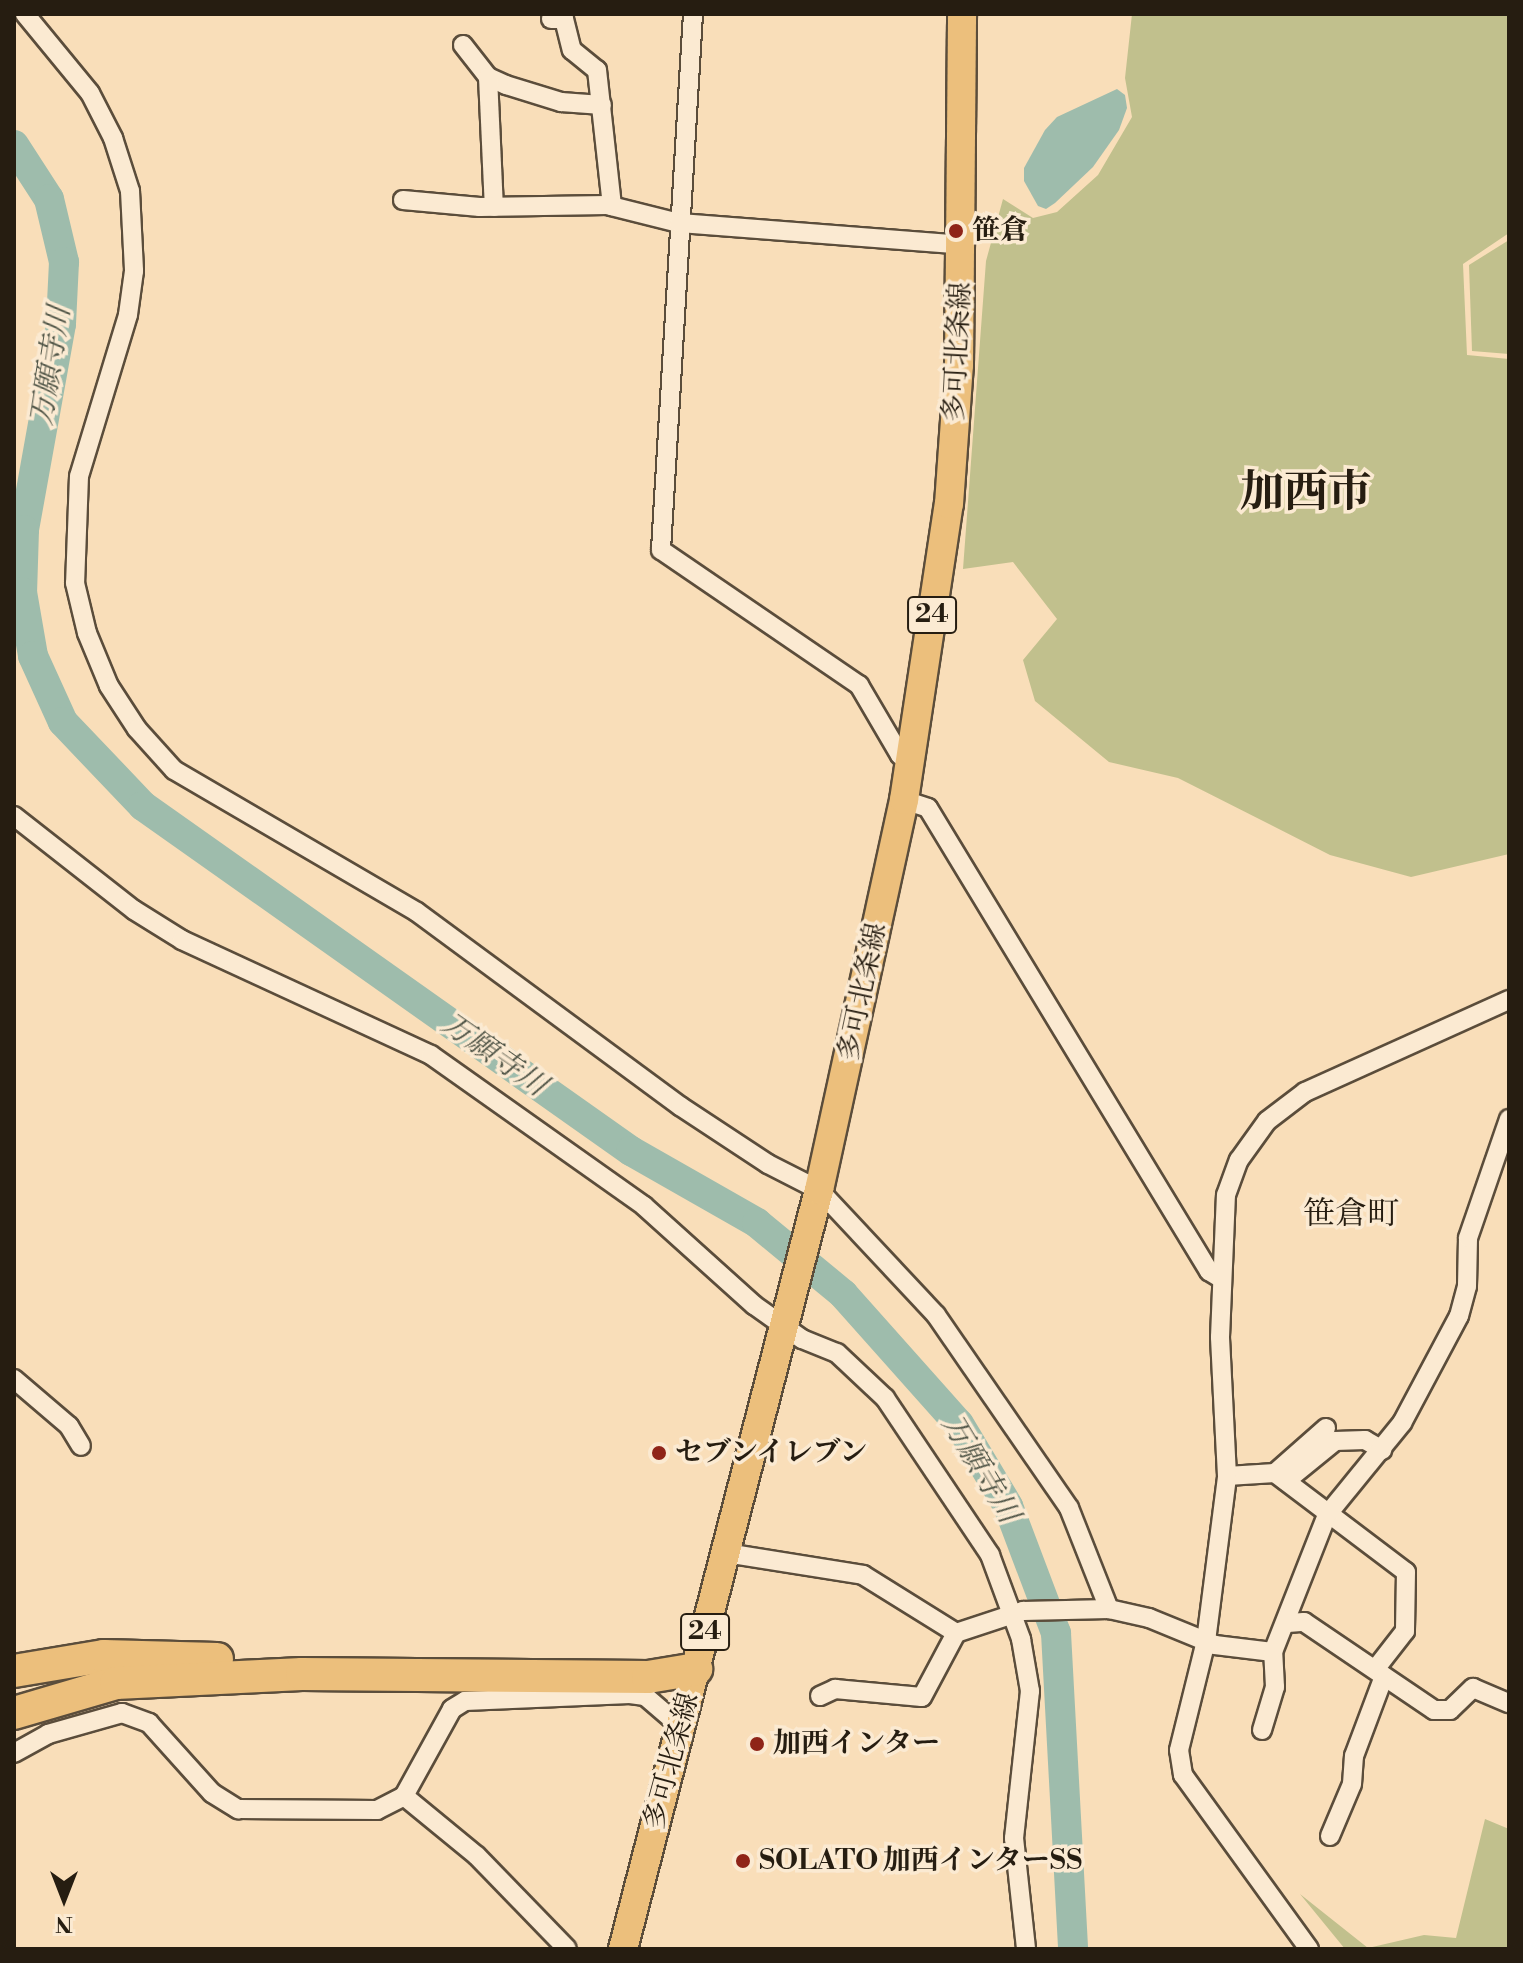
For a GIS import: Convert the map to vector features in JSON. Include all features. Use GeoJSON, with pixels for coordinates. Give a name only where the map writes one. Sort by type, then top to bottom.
{"type":"FeatureCollection","features":[{"type":"Feature","properties":{"kind":"highway"},"geometry":{"type":"LineString","coordinates":[[14,1671],[104,1656],[302,1661],[647,1658],[696,1669]]}},
{"type":"Feature","properties":{"kind":"highway"},"geometry":{"type":"LineString","coordinates":[[21,1715],[116,1683],[302,1674],[648,1677],[696,1669]]}},
{"type":"Feature","properties":{"kind":"main road","name":"多可北条線"},"geometry":{"type":"LineString","coordinates":[[623,1949],[726,1553],[782,1319],[816,1198],[904,800],[949,504],[964,245],[962,14]]}},
{"type":"Feature","properties":{"kind":"street"},"geometry":{"type":"LineString","coordinates":[[25,14],[90,93],[113,138],[130,191],[134,271],[128,315],[79,476],[75,583],[98,659],[137,729],[174,770],[417,912],[680,1106],[816,1198],[936,1315],[1069,1508],[1102,1610]]}},
{"type":"Feature","properties":{"kind":"street"},"geometry":{"type":"LineString","coordinates":[[693,14],[661,550],[859,685],[900,755],[909,761]]}},
{"type":"Feature","properties":{"kind":"street"},"geometry":{"type":"LineString","coordinates":[[551,19],[564,19],[572,50],[595,66],[612,206]]}},
{"type":"Feature","properties":{"kind":"street"},"geometry":{"type":"LineString","coordinates":[[463,45],[488,77],[536,96],[602,105]]}},
{"type":"Feature","properties":{"kind":"street"},"geometry":{"type":"LineString","coordinates":[[488,77],[494,207]]}},
{"type":"Feature","properties":{"kind":"street"},"geometry":{"type":"LineString","coordinates":[[403,200],[494,207],[612,206],[679,223],[964,245]]}},
{"type":"Feature","properties":{"kind":"street"},"geometry":{"type":"LineString","coordinates":[[904,800],[928,808],[1209,1271],[1222,1279]]}},
{"type":"Feature","properties":{"kind":"street"},"geometry":{"type":"LineString","coordinates":[[14,816],[134,910],[182,940],[431,1055],[644,1206],[782,1319],[837,1353],[885,1398],[990,1555],[1017,1612],[1030,1691],[1014,1838],[1026,1949]]}},
{"type":"Feature","properties":{"kind":"street"},"geometry":{"type":"LineString","coordinates":[[1309,1949],[1183,1775],[1179,1750],[1206,1641],[1227,1476],[1222,1279],[1226,1195],[1239,1160],[1267,1121],[1305,1092],[1509,1000]]}},
{"type":"Feature","properties":{"kind":"street"},"geometry":{"type":"LineString","coordinates":[[1262,1730],[1275,1687],[1273,1652],[1288,1623],[1291,1597],[1327,1515],[1402,1423],[1459,1316],[1467,1286],[1468,1238],[1508,1123]]}},
{"type":"Feature","properties":{"kind":"street"},"geometry":{"type":"LineString","coordinates":[[14,1379],[69,1426],[81,1446]]}},
{"type":"Feature","properties":{"kind":"street"},"geometry":{"type":"LineString","coordinates":[[1281,1477],[1326,1428]]}},
{"type":"Feature","properties":{"kind":"street"},"geometry":{"type":"LineString","coordinates":[[1227,1476],[1281,1477],[1335,1441],[1365,1440],[1382,1450]]}},
{"type":"Feature","properties":{"kind":"street"},"geometry":{"type":"LineString","coordinates":[[1281,1477],[1327,1515],[1406,1572],[1405,1631],[1380,1672],[1354,1756],[1352,1784],[1330,1836]]}},
{"type":"Feature","properties":{"kind":"street"},"geometry":{"type":"LineString","coordinates":[[726,1553],[863,1575],[956,1633]]}},
{"type":"Feature","properties":{"kind":"street"},"geometry":{"type":"LineString","coordinates":[[820,1696],[835,1689],[922,1697],[956,1633],[1017,1612],[1102,1610],[1149,1618],[1206,1641],[1256,1654],[1273,1652]]}},
{"type":"Feature","properties":{"kind":"street"},"geometry":{"type":"LineString","coordinates":[[1288,1623],[1304,1622],[1434,1710],[1450,1710],[1473,1688],[1509,1703]]}},
{"type":"Feature","properties":{"kind":"street"},"geometry":{"type":"LineString","coordinates":[[14,1753],[48,1734],[122,1713],[149,1723],[212,1793],[238,1809],[377,1810],[404,1796],[447,1717],[465,1701],[630,1694],[645,1696],[681,1727]]}},
{"type":"Feature","properties":{"kind":"street"},"geometry":{"type":"LineString","coordinates":[[404,1796],[477,1856],[567,1949]]}},
{"type":"Feature","properties":{"kind":"shaded area"},"geometry":{"type":"Polygon","coordinates":[[[1132,14],[1509,14],[1509,233],[1463,264],[1467,355],[1509,359],[1509,854],[1411,877],[1330,855],[1178,778],[1109,762],[1035,701],[1023,660],[1057,619],[1013,562],[963,569],[986,261],[1003,199],[1033,218],[1057,212],[1098,175],[1132,117],[1125,78],[1132,14]]]}},
{"type":"Feature","properties":{"kind":"shaded area"},"geometry":{"type":"Polygon","coordinates":[[[1117,89],[1125,95],[1127,108],[1119,130],[1093,167],[1055,203],[1046,209],[1038,206],[1024,181],[1024,168],[1045,130],[1057,117],[1117,89]]]}},
{"type":"Feature","properties":{"kind":"shaded area"},"geometry":{"type":"Polygon","coordinates":[[[1509,240],[1509,354],[1472,351],[1469,265],[1509,240]]]}},
{"type":"Feature","properties":{"kind":"shaded area"},"geometry":{"type":"Polygon","coordinates":[[[1485,1819],[1509,1829],[1509,1949],[1345,1949],[1300,1894],[1368,1948],[1424,1935],[1456,1938],[1485,1819]]]}},
{"type":"Feature","properties":{"kind":"waterway","name":"万願寺川"},"geometry":{"type":"LineString","coordinates":[[14,145],[49,199],[64,262],[61,324],[24,530],[22,592],[33,656],[63,722],[143,806],[631,1151],[757,1223],[843,1294],[959,1424],[1008,1506],[1056,1633],[1073,1949]]}},
{"type":"Feature","properties":{"kind":"place","name":"笹倉"},"geometry":{"type":"Point","coordinates":[956,231]}},
{"type":"Feature","properties":{"kind":"place","name":"セブンイレブン"},"geometry":{"type":"Point","coordinates":[659,1453]}},
{"type":"Feature","properties":{"kind":"place","name":"加西インター"},"geometry":{"type":"Point","coordinates":[757,1744]}},
{"type":"Feature","properties":{"kind":"place","name":"SOLATO 加西インターSS"},"geometry":{"type":"Point","coordinates":[743,1861]}},
{"type":"Feature","properties":{"kind":"district","name":"加西市"},"geometry":{"type":"Point","coordinates":[1306,493]}},
{"type":"Feature","properties":{"kind":"district","name":"笹倉町"},"geometry":{"type":"Point","coordinates":[1351,1214]}}]}
